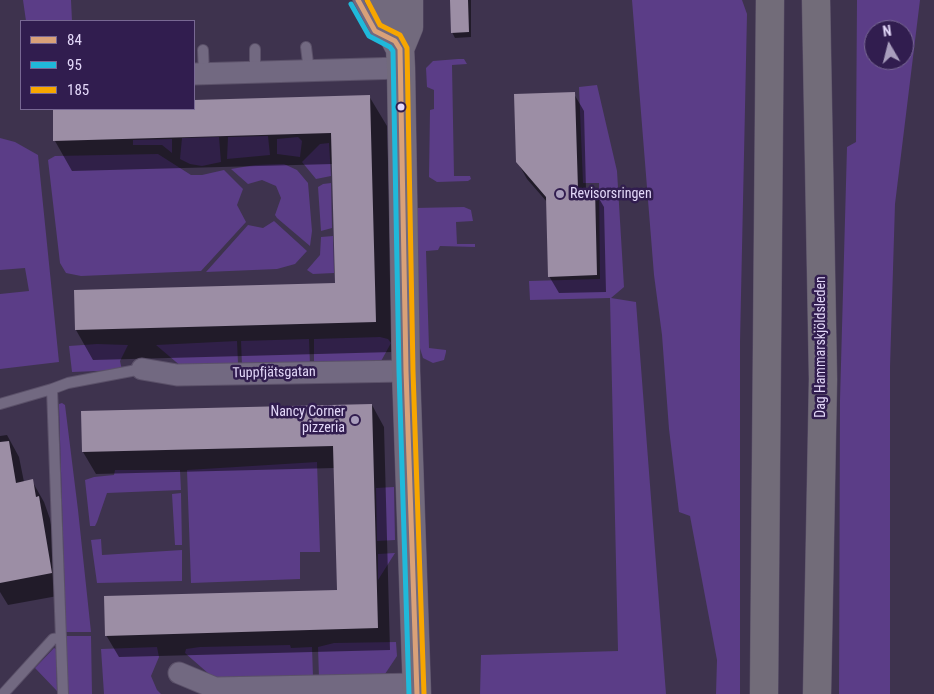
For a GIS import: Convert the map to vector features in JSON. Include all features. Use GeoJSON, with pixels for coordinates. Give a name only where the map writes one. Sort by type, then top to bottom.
{"type":"FeatureCollection","features":[{"type":"Feature","properties":{"kind":"main road"},"geometry":{"type":"LineString","coordinates":[[764,694],[770,0]]}},
{"type":"Feature","properties":{"kind":"main road","name":"Dag Hammarskjöldsleden"},"geometry":{"type":"LineString","coordinates":[[816,0],[823,379],[817,694]]}},
{"type":"Feature","properties":{"kind":"main road"},"geometry":{"type":"LineString","coordinates":[[823,379],[835,0]]}},
{"type":"Feature","properties":{"kind":"street"},"geometry":{"type":"LineString","coordinates":[[179,672],[214,688],[417,689],[406,371],[399,53],[390,30],[382,0]]}},
{"type":"Feature","properties":{"kind":"street"},"geometry":{"type":"LineString","coordinates":[[399,53],[409,27],[409,0]]}},
{"type":"Feature","properties":{"kind":"street"},"geometry":{"type":"LineString","coordinates":[[199,74],[308,71],[399,53]]}},
{"type":"Feature","properties":{"kind":"street","name":"Tuppfjätsgatan"},"geometry":{"type":"LineString","coordinates":[[142,369],[177,375],[406,371]]}},
{"type":"Feature","properties":{"kind":"lane"},"geometry":{"type":"LineString","coordinates":[[358,0],[374,31],[399,53]]}},
{"type":"Feature","properties":{"kind":"lane"},"geometry":{"type":"LineString","coordinates":[[306,47],[308,71]]}},
{"type":"Feature","properties":{"kind":"lane"},"geometry":{"type":"LineString","coordinates":[[255,49],[255,73]]}},
{"type":"Feature","properties":{"kind":"lane"},"geometry":{"type":"LineString","coordinates":[[199,74],[203,50]]}},
{"type":"Feature","properties":{"kind":"lane"},"geometry":{"type":"LineString","coordinates":[[0,404],[68,383],[142,369]]}},
{"type":"Feature","properties":{"kind":"lane"},"geometry":{"type":"LineString","coordinates":[[52,389],[63,694]]}},
{"type":"Feature","properties":{"kind":"lane"},"geometry":{"type":"LineString","coordinates":[[3,694],[53,639],[60,638]]}},
{"type":"Feature","properties":{"kind":"shaded area"},"geometry":{"type":"Polygon","coordinates":[[[23,0],[71,0],[72,20],[26,20],[23,0]]]}},
{"type":"Feature","properties":{"kind":"shaded area"},"geometry":{"type":"Polygon","coordinates":[[[632,0],[742,0],[747,14],[740,342],[740,694],[716,694],[717,660],[690,516],[679,512],[669,429],[662,335],[654,275],[632,0]]]}},
{"type":"Feature","properties":{"kind":"shaded area"},"geometry":{"type":"Polygon","coordinates":[[[857,0],[920,0],[914,49],[914,20],[864,20],[864,70],[911,70],[895,204],[890,367],[890,694],[839,694],[840,400],[847,147],[856,142],[857,0]]]}},
{"type":"Feature","properties":{"kind":"shaded area"},"geometry":{"type":"Polygon","coordinates":[[[464,59],[467,64],[452,65],[454,176],[470,176],[471,179],[468,181],[437,182],[429,177],[430,110],[434,109],[434,90],[427,87],[426,68],[433,61],[464,59]]]}},
{"type":"Feature","properties":{"kind":"shaded area"},"geometry":{"type":"Polygon","coordinates":[[[597,85],[617,171],[624,287],[611,298],[636,302],[666,694],[480,694],[481,655],[618,651],[610,298],[530,300],[529,281],[600,279],[599,183],[583,183],[579,87],[597,85]]]}},
{"type":"Feature","properties":{"kind":"shaded area"},"geometry":{"type":"Polygon","coordinates":[[[268,136],[270,155],[227,159],[228,137],[268,136]]]}},
{"type":"Feature","properties":{"kind":"shaded area"},"geometry":{"type":"Polygon","coordinates":[[[219,137],[221,162],[202,166],[190,164],[180,159],[182,138],[219,137]]]}},
{"type":"Feature","properties":{"kind":"shaded area"},"geometry":{"type":"Polygon","coordinates":[[[298,137],[302,141],[300,157],[277,154],[277,139],[298,137]]]}},
{"type":"Feature","properties":{"kind":"shaded area"},"geometry":{"type":"Polygon","coordinates":[[[0,138],[15,142],[38,155],[59,362],[0,369],[0,294],[29,291],[25,268],[0,270],[0,138]]]}},
{"type":"Feature","properties":{"kind":"shaded area"},"geometry":{"type":"Polygon","coordinates":[[[172,139],[172,153],[162,145],[133,145],[133,140],[172,139]]]}},
{"type":"Feature","properties":{"kind":"shaded area"},"geometry":{"type":"Polygon","coordinates":[[[329,143],[331,176],[316,179],[302,162],[320,144],[329,143]]]}},
{"type":"Feature","properties":{"kind":"shaded area"},"geometry":{"type":"Polygon","coordinates":[[[158,154],[191,175],[202,175],[224,170],[243,189],[237,205],[246,222],[201,271],[81,276],[66,273],[60,263],[48,160],[55,156],[158,154]]]}},
{"type":"Feature","properties":{"kind":"shaded area"},"geometry":{"type":"Polygon","coordinates":[[[284,164],[297,170],[308,183],[312,231],[310,246],[275,215],[281,198],[276,186],[262,180],[248,184],[231,169],[255,165],[284,164]]]}},
{"type":"Feature","properties":{"kind":"shaded area"},"geometry":{"type":"Polygon","coordinates":[[[331,183],[332,228],[321,231],[318,187],[331,183]]]}},
{"type":"Feature","properties":{"kind":"shaded area"},"geometry":{"type":"Polygon","coordinates":[[[464,207],[471,210],[473,221],[456,222],[457,244],[475,244],[475,247],[440,246],[438,250],[426,251],[429,348],[446,350],[444,360],[433,363],[423,358],[418,342],[414,208],[464,207]]]}},
{"type":"Feature","properties":{"kind":"shaded area"},"geometry":{"type":"Polygon","coordinates":[[[274,221],[307,251],[295,264],[277,269],[206,272],[248,225],[263,228],[274,221]]]}},
{"type":"Feature","properties":{"kind":"shaded area"},"geometry":{"type":"Polygon","coordinates":[[[333,236],[334,273],[313,274],[307,270],[320,255],[321,237],[333,236]]]}},
{"type":"Feature","properties":{"kind":"shaded area"},"geometry":{"type":"Polygon","coordinates":[[[380,337],[388,339],[391,343],[380,363],[314,365],[314,339],[380,337]]]}},
{"type":"Feature","properties":{"kind":"shaded area"},"geometry":{"type":"Polygon","coordinates":[[[309,339],[310,365],[242,366],[241,341],[309,339]]]}},
{"type":"Feature","properties":{"kind":"shaded area"},"geometry":{"type":"Polygon","coordinates":[[[237,341],[238,363],[235,367],[182,367],[156,345],[237,341]]]}},
{"type":"Feature","properties":{"kind":"shaded area"},"geometry":{"type":"Polygon","coordinates":[[[97,344],[128,345],[120,361],[122,370],[72,372],[69,346],[97,344]]]}},
{"type":"Feature","properties":{"kind":"shaded area"},"geometry":{"type":"Polygon","coordinates":[[[59,404],[65,405],[91,632],[66,632],[59,407],[59,404]]]}},
{"type":"Feature","properties":{"kind":"shaded area"},"geometry":{"type":"Polygon","coordinates":[[[317,462],[320,552],[300,552],[300,579],[191,583],[187,470],[317,462]]]}},
{"type":"Feature","properties":{"kind":"shaded area"},"geometry":{"type":"Polygon","coordinates":[[[115,470],[180,470],[181,490],[107,493],[95,526],[90,526],[85,480],[114,475],[115,470]]]}},
{"type":"Feature","properties":{"kind":"shaded area"},"geometry":{"type":"Polygon","coordinates":[[[394,487],[395,540],[377,541],[376,488],[394,487]]]}},
{"type":"Feature","properties":{"kind":"shaded area"},"geometry":{"type":"Polygon","coordinates":[[[181,493],[182,545],[175,545],[172,494],[181,493]]]}},
{"type":"Feature","properties":{"kind":"shaded area"},"geometry":{"type":"Polygon","coordinates":[[[101,539],[102,555],[182,550],[182,581],[97,583],[91,540],[101,539]]]}},
{"type":"Feature","properties":{"kind":"shaded area"},"geometry":{"type":"Polygon","coordinates":[[[395,553],[378,580],[378,554],[395,553]]]}},
{"type":"Feature","properties":{"kind":"shaded area"},"geometry":{"type":"Polygon","coordinates":[[[66,636],[91,636],[92,694],[68,694],[66,636]]]}},
{"type":"Feature","properties":{"kind":"shaded area"},"geometry":{"type":"Polygon","coordinates":[[[396,642],[397,656],[385,674],[319,678],[318,647],[334,643],[396,642]]]}},
{"type":"Feature","properties":{"kind":"shaded area"},"geometry":{"type":"Polygon","coordinates":[[[290,645],[291,648],[312,647],[313,677],[224,680],[209,674],[185,653],[186,649],[200,647],[290,645]]]}},
{"type":"Feature","properties":{"kind":"shaded area"},"geometry":{"type":"Polygon","coordinates":[[[157,647],[159,657],[151,676],[157,690],[161,694],[104,694],[101,649],[157,647]]]}},
{"type":"Feature","properties":{"kind":"shaded area"},"geometry":{"type":"Polygon","coordinates":[[[54,648],[56,649],[57,691],[35,668],[54,648]]]}},
{"type":"Feature","properties":{"kind":"building"},"geometry":{"type":"Polygon","coordinates":[[[450,0],[468,0],[469,32],[451,33],[450,0]]]}},
{"type":"Feature","properties":{"kind":"building"},"geometry":{"type":"Polygon","coordinates":[[[575,92],[578,189],[595,188],[597,275],[548,277],[546,197],[516,162],[514,94],[575,92]]]}},
{"type":"Feature","properties":{"kind":"building"},"geometry":{"type":"Polygon","coordinates":[[[370,95],[376,322],[75,330],[74,290],[335,283],[331,133],[53,141],[53,110],[195,110],[195,100],[370,95]]]}},
{"type":"Feature","properties":{"kind":"building"},"geometry":{"type":"Polygon","coordinates":[[[372,404],[378,628],[105,636],[104,596],[337,590],[333,446],[82,452],[81,411],[372,404]]]}},
{"type":"Feature","properties":{"kind":"building"},"geometry":{"type":"Polygon","coordinates":[[[9,441],[16,483],[33,479],[36,497],[39,496],[52,573],[0,583],[0,442],[9,441]]]}},
{"type":"Feature","properties":{"kind":"transit line","name":"84"},"geometry":{"type":"LineString","coordinates":[[358,0],[375,31],[395,41],[400,49],[406,371],[417,694]]}},
{"type":"Feature","properties":{"kind":"transit line","name":"185"},"geometry":{"type":"LineString","coordinates":[[367,0],[380,25],[400,35],[407,48],[413,371],[424,694]]}},
{"type":"Feature","properties":{"kind":"transit line","name":"95"},"geometry":{"type":"LineString","coordinates":[[351,4],[369,36],[390,47],[393,51],[399,371],[409,694]]}},
{"type":"Feature","properties":{"kind":"place","name":"Revisorsringen"},"geometry":{"type":"Point","coordinates":[560,194]}},
{"type":"Feature","properties":{"kind":"place","name":"Nancy Corner pizzeria"},"geometry":{"type":"Point","coordinates":[355,420]}}]}
